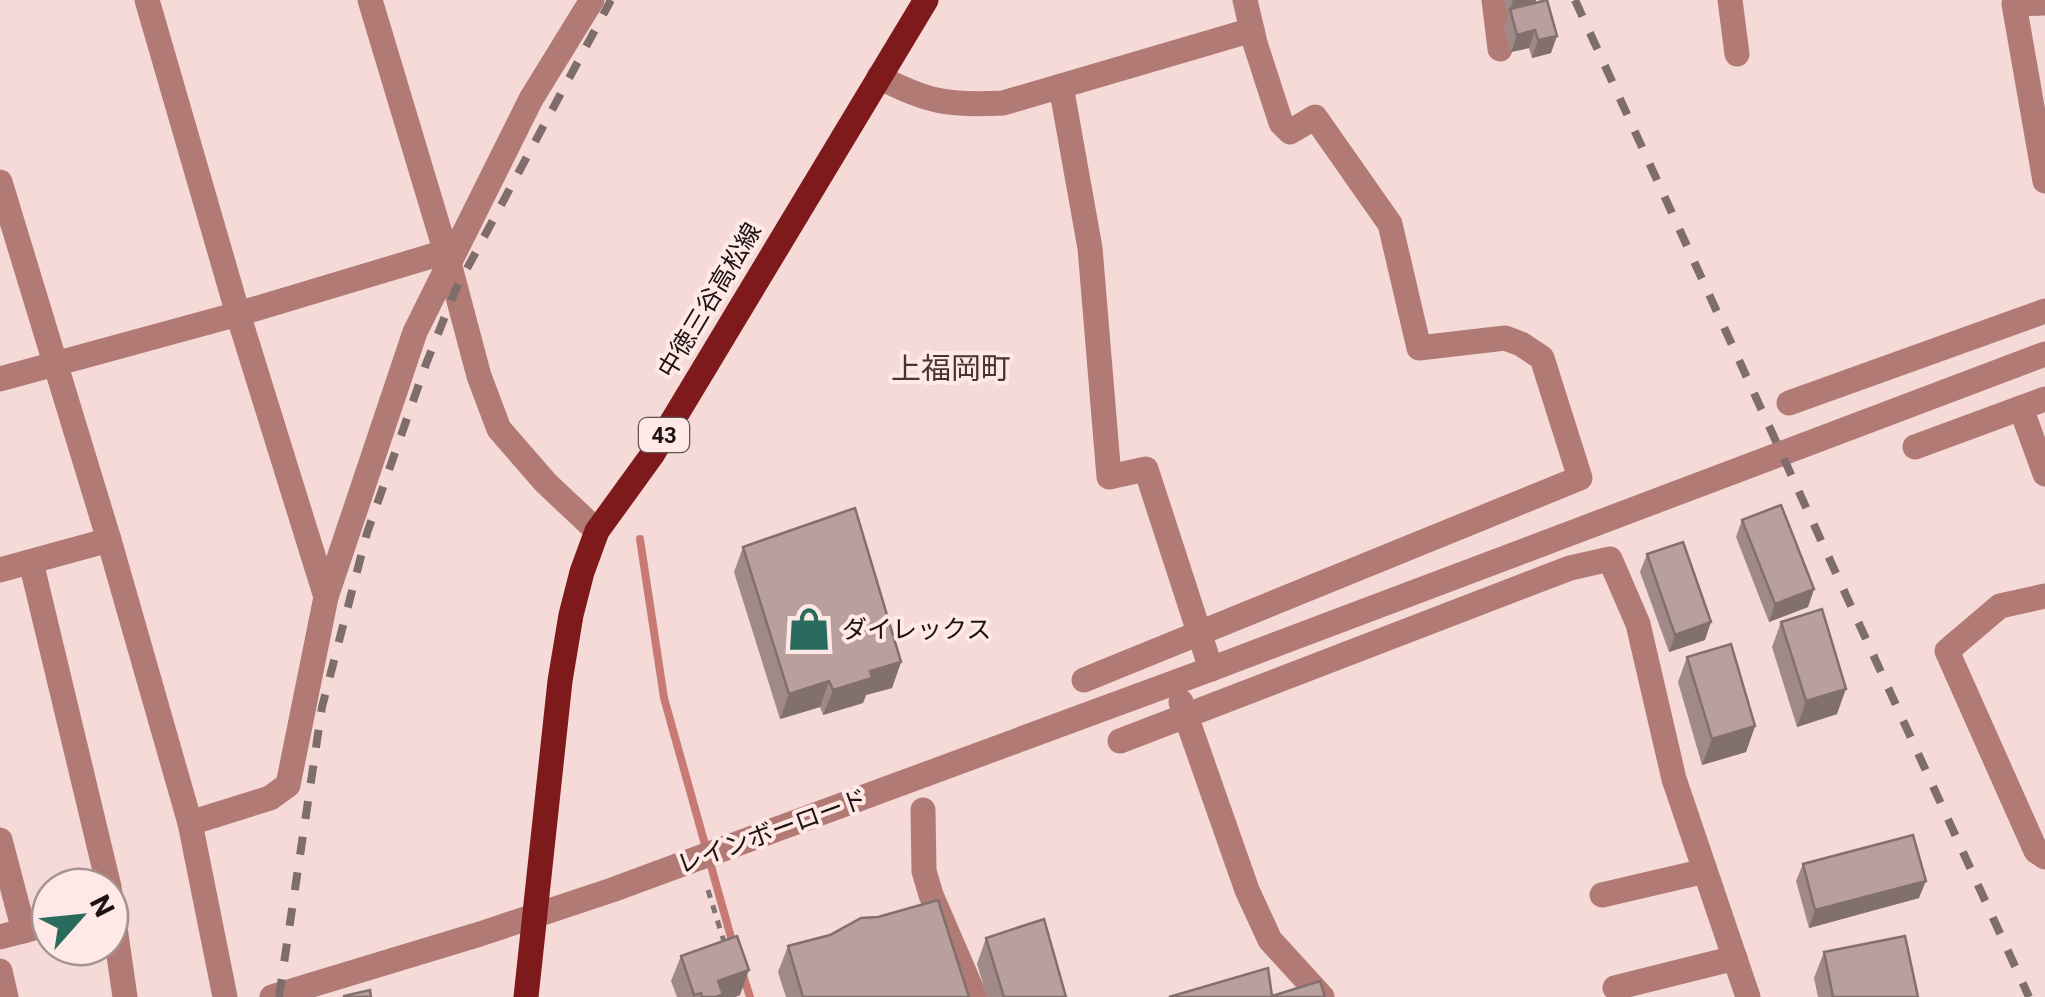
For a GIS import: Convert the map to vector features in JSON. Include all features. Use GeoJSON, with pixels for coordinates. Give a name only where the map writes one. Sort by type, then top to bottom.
{"type":"FeatureCollection","features":[{"type":"Feature","properties":{"kind":"main road","name":"中徳三谷高松線"},"geometry":{"type":"LineString","coordinates":[[526,997],[570,615],[598,532],[652,455],[926,0]]}},
{"type":"Feature","properties":{"kind":"street"},"geometry":{"type":"LineString","coordinates":[[147,0],[238,314],[326,597]]}},
{"type":"Feature","properties":{"kind":"street"},"geometry":{"type":"LineString","coordinates":[[370,0],[479,376],[499,429],[546,483],[598,532]]}},
{"type":"Feature","properties":{"kind":"street"},"geometry":{"type":"LineString","coordinates":[[190,823],[270,798],[288,785],[326,597],[416,332],[447,257],[531,98],[592,0]]}},
{"type":"Feature","properties":{"kind":"street"},"geometry":{"type":"LineString","coordinates":[[1084,680],[1580,478],[1542,358],[1505,338],[1419,348],[1390,224],[1315,117],[1296,130],[1286,130],[1276,110],[1246,0]]}},
{"type":"Feature","properties":{"kind":"street"},"geometry":{"type":"LineString","coordinates":[[1494,0],[1500,50]]}},
{"type":"Feature","properties":{"kind":"street"},"geometry":{"type":"LineString","coordinates":[[1730,0],[1738,54]]}},
{"type":"Feature","properties":{"kind":"street"},"geometry":{"type":"LineString","coordinates":[[2045,4],[2014,4],[2045,181]]}},
{"type":"Feature","properties":{"kind":"street"},"geometry":{"type":"LineString","coordinates":[[879,77],[921,98],[963,106],[1003,103],[1252,30]]}},
{"type":"Feature","properties":{"kind":"street"},"geometry":{"type":"LineString","coordinates":[[1061,86],[1090,248],[1109,478],[1146,469],[1211,669]]}},
{"type":"Feature","properties":{"kind":"street"},"geometry":{"type":"LineString","coordinates":[[0,182],[190,823],[225,997]]}},
{"type":"Feature","properties":{"kind":"street"},"geometry":{"type":"LineString","coordinates":[[0,379],[447,257]]}},
{"type":"Feature","properties":{"kind":"street"},"geometry":{"type":"LineString","coordinates":[[1790,403],[2045,311]]}},
{"type":"Feature","properties":{"kind":"street","name":"レインボーロード"},"geometry":{"type":"LineString","coordinates":[[272,997],[536,915],[1174,683],[2045,354]]}},
{"type":"Feature","properties":{"kind":"street"},"geometry":{"type":"LineString","coordinates":[[1915,447],[2033,404],[2045,474]]}},
{"type":"Feature","properties":{"kind":"street"},"geometry":{"type":"LineString","coordinates":[[0,570],[109,540]]}},
{"type":"Feature","properties":{"kind":"street"},"geometry":{"type":"LineString","coordinates":[[1120,741],[1570,568],[1610,559],[1638,624],[1664,744],[1748,997]]}},
{"type":"Feature","properties":{"kind":"street"},"geometry":{"type":"LineString","coordinates":[[31,562],[103,867]]}},
{"type":"Feature","properties":{"kind":"street"},"geometry":{"type":"LineString","coordinates":[[2045,596],[2000,606],[1947,650],[2036,851],[2045,857]]}},
{"type":"Feature","properties":{"kind":"street"},"geometry":{"type":"LineString","coordinates":[[1174,683],[1247,890],[1270,940],[1322,997]]}},
{"type":"Feature","properties":{"kind":"street"},"geometry":{"type":"LineString","coordinates":[[923,810],[928,883],[975,997]]}},
{"type":"Feature","properties":{"kind":"street"},"geometry":{"type":"LineString","coordinates":[[0,840],[12,934]]}},
{"type":"Feature","properties":{"kind":"street"},"geometry":{"type":"LineString","coordinates":[[1602,895],[1705,871]]}},
{"type":"Feature","properties":{"kind":"street"},"geometry":{"type":"LineString","coordinates":[[1615,988],[1735,958]]}},
{"type":"Feature","properties":{"kind":"street"},"geometry":{"type":"LineString","coordinates":[[120,967],[125,997]]}},
{"type":"Feature","properties":{"kind":"street"},"geometry":{"type":"LineString","coordinates":[[0,971],[6,997]]}},
{"type":"Feature","properties":{"kind":"path"},"geometry":{"type":"LineString","coordinates":[[708,890],[729,960]]}},
{"type":"Feature","properties":{"kind":"building"},"geometry":{"type":"Polygon","coordinates":[[[1547,0],[1557,36],[1538,40],[1535,30],[1517,35],[1510,9],[1547,0]]]}},
{"type":"Feature","properties":{"kind":"building"},"geometry":{"type":"Polygon","coordinates":[[[1781,505],[1814,589],[1775,604],[1742,520],[1781,505]]]}},
{"type":"Feature","properties":{"kind":"building"},"geometry":{"type":"Polygon","coordinates":[[[855,508],[901,662],[870,671],[872,678],[833,690],[829,681],[789,694],[743,547],[855,508]]]}},
{"type":"Feature","properties":{"kind":"building"},"geometry":{"type":"Polygon","coordinates":[[[1683,542],[1711,622],[1675,635],[1647,554],[1683,542]]]}},
{"type":"Feature","properties":{"kind":"building"},"geometry":{"type":"Polygon","coordinates":[[[1822,609],[1846,689],[1806,701],[1781,622],[1822,609]]]}},
{"type":"Feature","properties":{"kind":"building"},"geometry":{"type":"Polygon","coordinates":[[[1731,644],[1755,726],[1712,739],[1687,657],[1731,644]]]}},
{"type":"Feature","properties":{"kind":"building"},"geometry":{"type":"Polygon","coordinates":[[[1913,835],[1926,881],[1815,910],[1803,864],[1913,835]]]}},
{"type":"Feature","properties":{"kind":"building"},"geometry":{"type":"Polygon","coordinates":[[[938,900],[969,997],[803,997],[788,946],[830,935],[861,918],[938,900]]]}},
{"type":"Feature","properties":{"kind":"building"},"geometry":{"type":"Polygon","coordinates":[[[1044,919],[1066,997],[1004,997],[986,938],[1044,919]]]}},
{"type":"Feature","properties":{"kind":"building"},"geometry":{"type":"Polygon","coordinates":[[[737,936],[749,970],[718,981],[723,994],[694,995],[681,956],[737,936]]]}},
{"type":"Feature","properties":{"kind":"building"},"geometry":{"type":"Polygon","coordinates":[[[1905,936],[1918,997],[1833,997],[1824,952],[1905,936]]]}},
{"type":"Feature","properties":{"kind":"building"},"geometry":{"type":"Polygon","coordinates":[[[1268,968],[1272,996],[1320,981],[1325,997],[1169,997],[1268,968]]]}},
{"type":"Feature","properties":{"kind":"building"},"geometry":{"type":"Polygon","coordinates":[[[370,990],[371,997],[344,997],[344,996],[370,990]]]}},
{"type":"Feature","properties":{"kind":"waterway"},"geometry":{"type":"LineString","coordinates":[[640,539],[664,698],[734,948]]}},
{"type":"Feature","properties":{"kind":"waterway"},"geometry":{"type":"LineString","coordinates":[[743,975],[750,997]]}},
{"type":"Feature","properties":{"kind":"railway"},"geometry":{"type":"LineString","coordinates":[[279,997],[322,707],[367,533],[455,291],[611,0]]}},
{"type":"Feature","properties":{"kind":"railway"},"geometry":{"type":"LineString","coordinates":[[1575,0],[2029,997]]}},
{"type":"Feature","properties":{"kind":"place","name":"ダイレックス"},"geometry":{"type":"Point","coordinates":[809,629]}},
{"type":"Feature","properties":{"kind":"district","name":"上福岡町"},"geometry":{"type":"Point","coordinates":[951,369]}}]}
